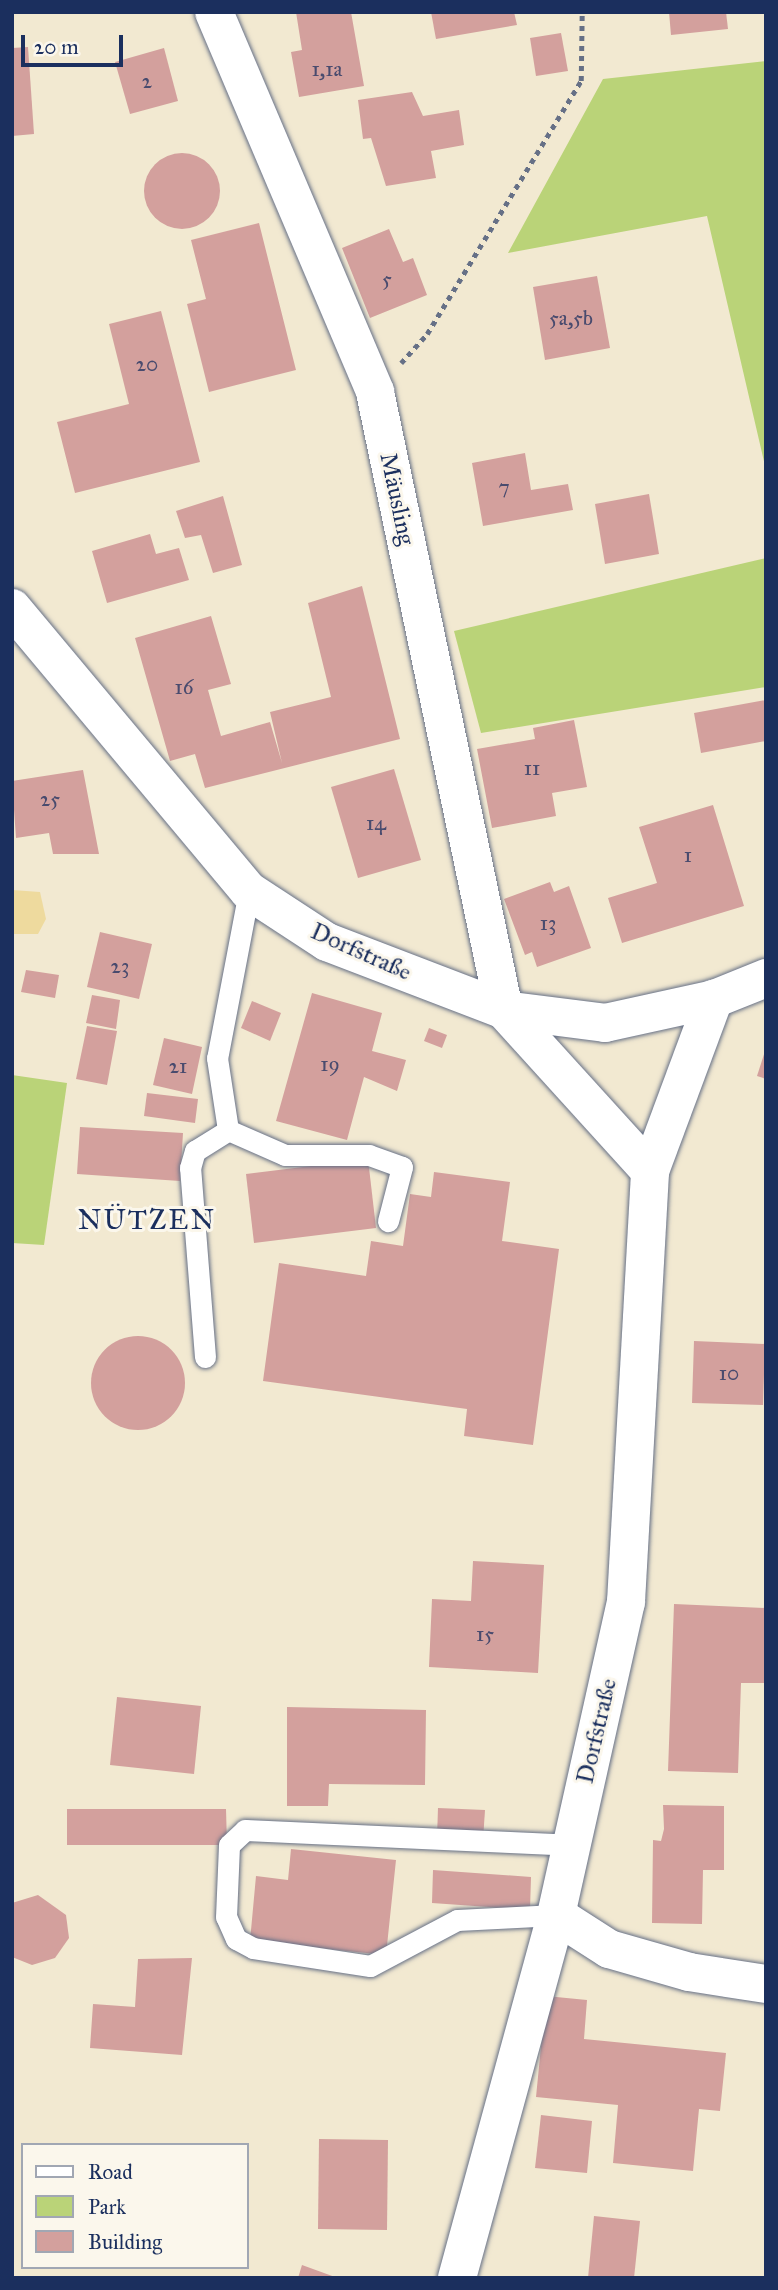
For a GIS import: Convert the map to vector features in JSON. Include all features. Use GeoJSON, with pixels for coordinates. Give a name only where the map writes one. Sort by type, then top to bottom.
{"type":"FeatureCollection","features":[{"type":"Feature","properties":{"kind":"street","name":"Mäusling"},"geometry":{"type":"LineString","coordinates":[[214,12],[374,393],[504,1010]]}},
{"type":"Feature","properties":{"kind":"street","name":"Dorfstraße"},"geometry":{"type":"LineString","coordinates":[[12,608],[249,891],[327,942],[504,1010],[650,1171]]}},
{"type":"Feature","properties":{"kind":"street"},"geometry":{"type":"LineString","coordinates":[[504,1010],[605,1023],[714,999],[766,978]]}},
{"type":"Feature","properties":{"kind":"street","name":"Dorfstraße"},"geometry":{"type":"LineString","coordinates":[[457,2278],[556,1915],[626,1602],[650,1171],[714,999]]}},
{"type":"Feature","properties":{"kind":"street"},"geometry":{"type":"LineString","coordinates":[[556,1915],[609,1949],[689,1972],[766,1984]]}},
{"type":"Feature","properties":{"kind":"lane"},"geometry":{"type":"LineString","coordinates":[[228,1130],[216,1058],[249,891]]}},
{"type":"Feature","properties":{"kind":"lane"},"geometry":{"type":"LineString","coordinates":[[228,1130],[285,1155],[369,1154],[402,1167],[388,1221]]}},
{"type":"Feature","properties":{"kind":"lane"},"geometry":{"type":"LineString","coordinates":[[205,1357],[190,1168],[195,1151],[228,1130]]}},
{"type":"Feature","properties":{"kind":"lane"},"geometry":{"type":"LineString","coordinates":[[556,1915],[457,1920],[370,1966],[253,1948],[236,1939],[226,1917],[229,1845],[245,1830],[571,1845]]}},
{"type":"Feature","properties":{"kind":"path"},"geometry":{"type":"LineString","coordinates":[[374,393],[427,334],[581,81],[582,12]]}},
{"type":"Feature","properties":{"kind":"green space"},"geometry":{"type":"Polygon","coordinates":[[[766,61],[766,470],[707,216],[508,253],[603,79],[766,61]]]}},
{"type":"Feature","properties":{"kind":"green space"},"geometry":{"type":"Polygon","coordinates":[[[766,558],[766,687],[481,733],[454,631],[766,558]]]}},
{"type":"Feature","properties":{"kind":"green space"},"geometry":{"type":"Polygon","coordinates":[[[12,1075],[67,1083],[44,1245],[12,1243],[12,1075]]]}},
{"type":"Feature","properties":{"kind":"sand"},"geometry":{"type":"Polygon","coordinates":[[[12,890],[40,892],[46,919],[38,934],[12,934],[12,890]]]}},
{"type":"Feature","properties":{"kind":"building"},"geometry":{"type":"Polygon","coordinates":[[[296,12],[351,12],[364,86],[299,97],[291,52],[302,50],[296,12]]]}},
{"type":"Feature","properties":{"kind":"building"},"geometry":{"type":"Polygon","coordinates":[[[431,12],[514,12],[517,25],[436,39],[431,12]]]}},
{"type":"Feature","properties":{"kind":"building"},"geometry":{"type":"Polygon","coordinates":[[[669,12],[726,12],[728,29],[671,35],[669,12]]]}},
{"type":"Feature","properties":{"kind":"building"},"geometry":{"type":"Polygon","coordinates":[[[561,33],[568,71],[536,76],[530,38],[561,33]]]}},
{"type":"Feature","properties":{"kind":"building"},"geometry":{"type":"Polygon","coordinates":[[[28,47],[34,134],[12,136],[12,48],[28,47]]]}},
{"type":"Feature","properties":{"kind":"building"},"geometry":{"type":"Polygon","coordinates":[[[164,48],[178,101],[130,114],[115,62],[164,48]]]}},
{"type":"Feature","properties":{"kind":"building"},"geometry":{"type":"Polygon","coordinates":[[[412,92],[423,116],[459,110],[464,145],[431,151],[436,178],[386,186],[371,138],[363,139],[358,100],[412,92]]]}},
{"type":"Feature","properties":{"kind":"building"},"geometry":{"type":"Polygon","coordinates":[[[182,153],[196,156],[209,164],[217,177],[220,191],[217,205],[209,218],[196,226],[182,229],[168,226],[155,218],[147,205],[144,191],[147,177],[155,164],[168,156],[182,153]]]}},
{"type":"Feature","properties":{"kind":"building"},"geometry":{"type":"Polygon","coordinates":[[[259,223],[296,370],[209,392],[187,304],[206,299],[191,240],[259,223]]]}},
{"type":"Feature","properties":{"kind":"building"},"geometry":{"type":"Polygon","coordinates":[[[389,229],[403,262],[413,258],[427,295],[370,318],[342,248],[389,229]]]}},
{"type":"Feature","properties":{"kind":"building"},"geometry":{"type":"Polygon","coordinates":[[[597,276],[610,348],[545,360],[533,287],[597,276]]]}},
{"type":"Feature","properties":{"kind":"building"},"geometry":{"type":"Polygon","coordinates":[[[161,311],[200,462],[75,493],[57,422],[129,404],[109,324],[161,311]]]}},
{"type":"Feature","properties":{"kind":"building"},"geometry":{"type":"Polygon","coordinates":[[[525,453],[531,490],[568,484],[573,510],[483,526],[472,463],[525,453]]]}},
{"type":"Feature","properties":{"kind":"building"},"geometry":{"type":"Polygon","coordinates":[[[649,494],[659,554],[605,564],[595,504],[649,494]]]}},
{"type":"Feature","properties":{"kind":"building"},"geometry":{"type":"Polygon","coordinates":[[[223,496],[242,565],[213,573],[201,535],[185,538],[176,511],[223,496]]]}},
{"type":"Feature","properties":{"kind":"building"},"geometry":{"type":"Polygon","coordinates":[[[150,534],[156,554],[179,548],[189,580],[107,603],[92,551],[150,534]]]}},
{"type":"Feature","properties":{"kind":"building"},"geometry":{"type":"Polygon","coordinates":[[[362,586],[400,739],[205,788],[195,754],[170,761],[135,638],[211,616],[231,684],[208,690],[221,736],[270,722],[282,763],[270,712],[331,697],[308,603],[362,586]]]}},
{"type":"Feature","properties":{"kind":"building"},"geometry":{"type":"Polygon","coordinates":[[[766,700],[766,741],[701,753],[694,713],[766,700]]]}},
{"type":"Feature","properties":{"kind":"building"},"geometry":{"type":"Polygon","coordinates":[[[574,720],[587,787],[552,793],[556,816],[492,828],[477,749],[535,739],[533,728],[574,720]]]}},
{"type":"Feature","properties":{"kind":"building"},"geometry":{"type":"Polygon","coordinates":[[[394,769],[421,860],[358,878],[331,787],[394,769]]]}},
{"type":"Feature","properties":{"kind":"building"},"geometry":{"type":"Polygon","coordinates":[[[83,770],[99,854],[53,854],[49,833],[16,838],[12,781],[83,770]]]}},
{"type":"Feature","properties":{"kind":"building"},"geometry":{"type":"Polygon","coordinates":[[[713,805],[744,906],[622,943],[608,898],[657,883],[639,827],[713,805]]]}},
{"type":"Feature","properties":{"kind":"building"},"geometry":{"type":"Polygon","coordinates":[[[550,882],[554,892],[569,886],[591,948],[537,967],[532,952],[525,955],[504,899],[550,882]]]}},
{"type":"Feature","properties":{"kind":"building"},"geometry":{"type":"Polygon","coordinates":[[[100,932],[152,944],[139,999],[87,987],[100,932]]]}},
{"type":"Feature","properties":{"kind":"building"},"geometry":{"type":"Polygon","coordinates":[[[26,970],[59,975],[55,998],[21,992],[26,970]]]}},
{"type":"Feature","properties":{"kind":"building"},"geometry":{"type":"Polygon","coordinates":[[[312,993],[382,1013],[372,1051],[406,1060],[397,1091],[364,1077],[347,1140],[276,1121],[312,993]]]}},
{"type":"Feature","properties":{"kind":"building"},"geometry":{"type":"Polygon","coordinates":[[[92,995],[120,1000],[116,1029],[86,1023],[92,995]]]}},
{"type":"Feature","properties":{"kind":"building"},"geometry":{"type":"Polygon","coordinates":[[[252,1001],[281,1013],[270,1041],[241,1028],[252,1001]]]}},
{"type":"Feature","properties":{"kind":"building"},"geometry":{"type":"Polygon","coordinates":[[[87,1026],[117,1031],[107,1085],[76,1079],[87,1026]]]}},
{"type":"Feature","properties":{"kind":"building"},"geometry":{"type":"Polygon","coordinates":[[[429,1028],[447,1035],[442,1048],[424,1041],[429,1028]]]}},
{"type":"Feature","properties":{"kind":"building"},"geometry":{"type":"Polygon","coordinates":[[[164,1038],[202,1047],[192,1094],[153,1085],[164,1038]]]}},
{"type":"Feature","properties":{"kind":"building"},"geometry":{"type":"Polygon","coordinates":[[[766,1051],[766,1079],[757,1076],[766,1051]]]}},
{"type":"Feature","properties":{"kind":"building"},"geometry":{"type":"Polygon","coordinates":[[[147,1093],[198,1099],[195,1123],[144,1116],[147,1093]]]}},
{"type":"Feature","properties":{"kind":"building"},"geometry":{"type":"Polygon","coordinates":[[[80,1127],[183,1133],[180,1181],[77,1174],[80,1127]]]}},
{"type":"Feature","properties":{"kind":"building"},"geometry":{"type":"Polygon","coordinates":[[[368,1159],[376,1228],[254,1243],[246,1174],[368,1159]]]}},
{"type":"Feature","properties":{"kind":"building"},"geometry":{"type":"Polygon","coordinates":[[[434,1172],[510,1182],[502,1241],[559,1249],[533,1445],[464,1436],[467,1409],[263,1381],[279,1263],[366,1276],[371,1241],[403,1246],[410,1194],[431,1197],[434,1172]]]}},
{"type":"Feature","properties":{"kind":"building"},"geometry":{"type":"Polygon","coordinates":[[[138,1336],[156,1340],[171,1350],[181,1365],[185,1383],[181,1401],[171,1416],[156,1426],[138,1430],[120,1426],[105,1416],[95,1401],[91,1383],[95,1365],[105,1350],[120,1340],[138,1336]]]}},
{"type":"Feature","properties":{"kind":"building"},"geometry":{"type":"Polygon","coordinates":[[[694,1341],[765,1344],[763,1405],[692,1403],[694,1341]]]}},
{"type":"Feature","properties":{"kind":"building"},"geometry":{"type":"Polygon","coordinates":[[[473,1561],[544,1565],[538,1673],[429,1667],[432,1599],[471,1601],[473,1561]]]}},
{"type":"Feature","properties":{"kind":"building"},"geometry":{"type":"Polygon","coordinates":[[[674,1604],[766,1608],[764,1683],[741,1683],[738,1773],[668,1771],[674,1604]]]}},
{"type":"Feature","properties":{"kind":"building"},"geometry":{"type":"Polygon","coordinates":[[[117,1697],[201,1706],[194,1774],[110,1765],[117,1697]]]}},
{"type":"Feature","properties":{"kind":"building"},"geometry":{"type":"Polygon","coordinates":[[[287,1707],[426,1710],[425,1785],[329,1784],[328,1806],[287,1806],[287,1707]]]}},
{"type":"Feature","properties":{"kind":"building"},"geometry":{"type":"Polygon","coordinates":[[[663,1805],[724,1806],[724,1870],[703,1870],[702,1924],[652,1923],[653,1840],[661,1841],[664,1829],[663,1805]]]}},
{"type":"Feature","properties":{"kind":"building"},"geometry":{"type":"Polygon","coordinates":[[[438,1808],[485,1810],[483,1840],[437,1838],[438,1808]]]}},
{"type":"Feature","properties":{"kind":"building"},"geometry":{"type":"Polygon","coordinates":[[[67,1809],[226,1809],[227,1845],[67,1845],[67,1809]]]}},
{"type":"Feature","properties":{"kind":"building"},"geometry":{"type":"Polygon","coordinates":[[[291,1849],[396,1860],[386,1955],[250,1941],[256,1876],[288,1880],[291,1849]]]}},
{"type":"Feature","properties":{"kind":"building"},"geometry":{"type":"Polygon","coordinates":[[[433,1870],[531,1877],[530,1910],[432,1903],[433,1870]]]}},
{"type":"Feature","properties":{"kind":"building"},"geometry":{"type":"Polygon","coordinates":[[[38,1895],[66,1915],[69,1938],[55,1958],[32,1965],[12,1957],[12,1903],[38,1895]]]}},
{"type":"Feature","properties":{"kind":"building"},"geometry":{"type":"Polygon","coordinates":[[[192,1958],[182,2055],[90,2048],[93,2004],[135,2007],[138,1959],[192,1958]]]}},
{"type":"Feature","properties":{"kind":"building"},"geometry":{"type":"Polygon","coordinates":[[[546,1996],[587,2000],[584,2039],[726,2053],[720,2111],[699,2109],[693,2171],[613,2163],[618,2105],[536,2097],[546,1996]]]}},
{"type":"Feature","properties":{"kind":"building"},"geometry":{"type":"Polygon","coordinates":[[[541,2115],[592,2121],[587,2173],[535,2168],[541,2115]]]}},
{"type":"Feature","properties":{"kind":"building"},"geometry":{"type":"Polygon","coordinates":[[[319,2139],[388,2140],[387,2230],[318,2229],[319,2139]]]}},
{"type":"Feature","properties":{"kind":"building"},"geometry":{"type":"Polygon","coordinates":[[[594,2216],[640,2221],[634,2278],[588,2278],[594,2216]]]}},
{"type":"Feature","properties":{"kind":"building"},"geometry":{"type":"Polygon","coordinates":[[[302,2265],[335,2277],[335,2278],[298,2278],[302,2265]]]}},
{"type":"Feature","properties":{"kind":"district","name":"NÜTZEN"},"geometry":{"type":"Point","coordinates":[147,1220]}}]}
